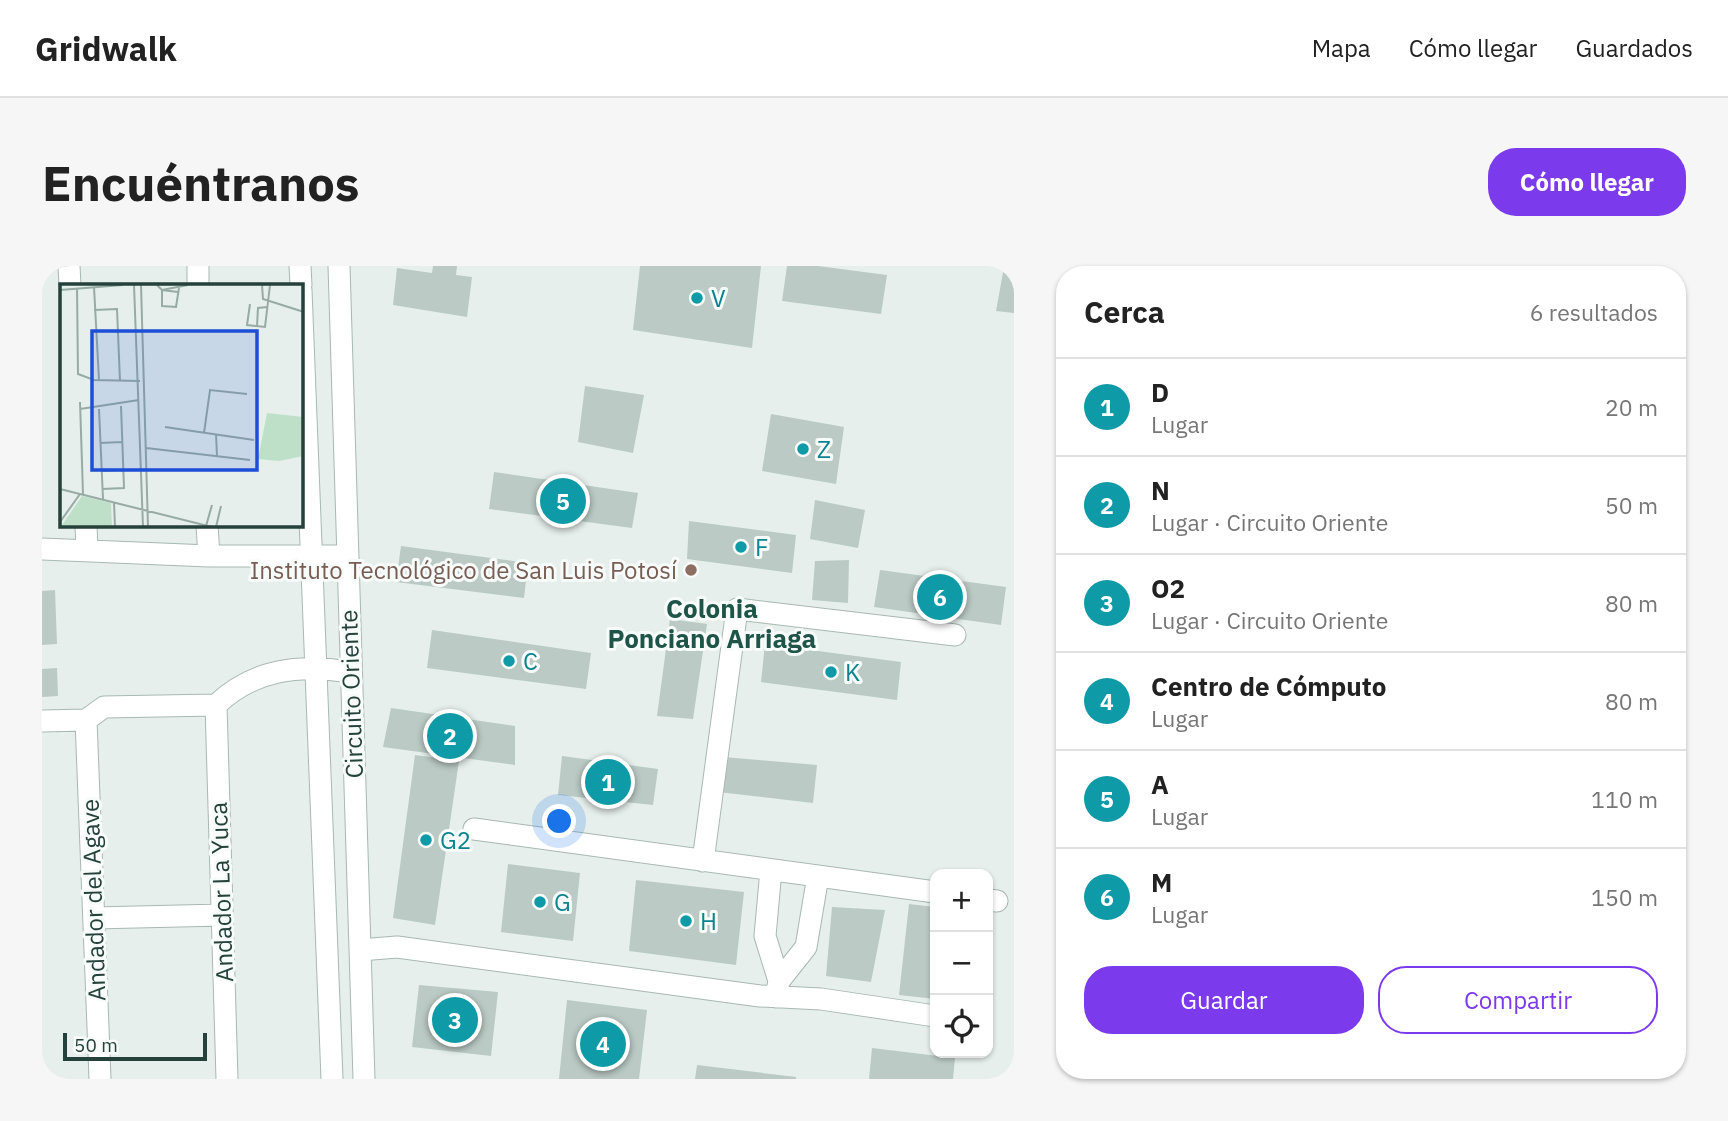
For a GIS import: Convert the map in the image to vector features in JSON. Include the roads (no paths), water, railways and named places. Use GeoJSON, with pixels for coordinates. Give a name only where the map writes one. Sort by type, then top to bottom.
{"type":"FeatureCollection","features":[{"type":"Feature","properties":{"kind":"street"},"geometry":{"type":"LineString","coordinates":[[69,266],[70,284]]}},
{"type":"Feature","properties":{"kind":"street"},"geometry":{"type":"LineString","coordinates":[[198,266],[198,284]]}},
{"type":"Feature","properties":{"kind":"street","name":"Circuito Oriente"},"geometry":{"type":"LineString","coordinates":[[300,266],[301,284]]}},
{"type":"Feature","properties":{"kind":"street","name":"Circuito Oriente"},"geometry":{"type":"LineString","coordinates":[[339,266],[349,672],[364,1079]]}},
{"type":"Feature","properties":{"kind":"street","name":"Circuito Oriente"},"geometry":{"type":"LineString","coordinates":[[303,337],[332,1079]]}},
{"type":"Feature","properties":{"kind":"street"},"geometry":{"type":"LineString","coordinates":[[86,527],[87,550]]}},
{"type":"Feature","properties":{"kind":"street"},"geometry":{"type":"LineString","coordinates":[[207,527],[209,556]]}},
{"type":"Feature","properties":{"kind":"street"},"geometry":{"type":"LineString","coordinates":[[42,549],[209,556],[348,556]]}},
{"type":"Feature","properties":{"kind":"street"},"geometry":{"type":"LineString","coordinates":[[703,861],[737,609],[955,635]]}},
{"type":"Feature","properties":{"kind":"street"},"geometry":{"type":"LineString","coordinates":[[42,721],[86,720],[104,707],[216,705],[234,688],[275,670],[316,667],[349,672]]}},
{"type":"Feature","properties":{"kind":"street","name":"Andador La Yuca"},"geometry":{"type":"LineString","coordinates":[[216,705],[227,1079]]}},
{"type":"Feature","properties":{"kind":"street","name":"Andador del Agave"},"geometry":{"type":"LineString","coordinates":[[86,720],[100,1079]]}},
{"type":"Feature","properties":{"kind":"street"},"geometry":{"type":"LineString","coordinates":[[474,829],[930,891]]}},
{"type":"Feature","properties":{"kind":"street"},"geometry":{"type":"LineString","coordinates":[[771,870],[765,936],[778,989]]}},
{"type":"Feature","properties":{"kind":"street"},"geometry":{"type":"LineString","coordinates":[[778,989],[806,947],[818,876]]}},
{"type":"Feature","properties":{"kind":"street"},"geometry":{"type":"LineString","coordinates":[[94,918],[222,915]]}},
{"type":"Feature","properties":{"kind":"street"},"geometry":{"type":"LineString","coordinates":[[360,950],[397,947],[778,989],[821,999],[930,1015]]}},
{"type":"Feature","properties":{"kind":"place","name":"V"},"geometry":{"type":"Point","coordinates":[697,298]}},
{"type":"Feature","properties":{"kind":"place","name":"Z"},"geometry":{"type":"Point","coordinates":[803,449]}},
{"type":"Feature","properties":{"kind":"place","name":"A"},"geometry":{"type":"Point","coordinates":[563,501]}},
{"type":"Feature","properties":{"kind":"place","name":"F"},"geometry":{"type":"Point","coordinates":[741,547]}},
{"type":"Feature","properties":{"kind":"place","name":"Instituto Tecnológico de San Luis Potosí"},"geometry":{"type":"Point","coordinates":[691,570]}},
{"type":"Feature","properties":{"kind":"place","name":"M"},"geometry":{"type":"Point","coordinates":[940,597]}},
{"type":"Feature","properties":{"kind":"place","name":"C"},"geometry":{"type":"Point","coordinates":[509,661]}},
{"type":"Feature","properties":{"kind":"place","name":"K"},"geometry":{"type":"Point","coordinates":[831,672]}},
{"type":"Feature","properties":{"kind":"place","name":"N"},"geometry":{"type":"Point","coordinates":[450,736]}},
{"type":"Feature","properties":{"kind":"place","name":"D"},"geometry":{"type":"Point","coordinates":[608,782]}},
{"type":"Feature","properties":{"kind":"place","name":"G2"},"geometry":{"type":"Point","coordinates":[426,840]}},
{"type":"Feature","properties":{"kind":"place","name":"G"},"geometry":{"type":"Point","coordinates":[540,902]}},
{"type":"Feature","properties":{"kind":"place","name":"H"},"geometry":{"type":"Point","coordinates":[686,921]}},
{"type":"Feature","properties":{"kind":"place","name":"O2"},"geometry":{"type":"Point","coordinates":[455,1020]}},
{"type":"Feature","properties":{"kind":"place","name":"Centro de Cómputo"},"geometry":{"type":"Point","coordinates":[603,1044]}},
{"type":"Feature","properties":{"kind":"district","name":"Colonia Ponciano Arriaga"},"geometry":{"type":"Point","coordinates":[712,623]}}]}
